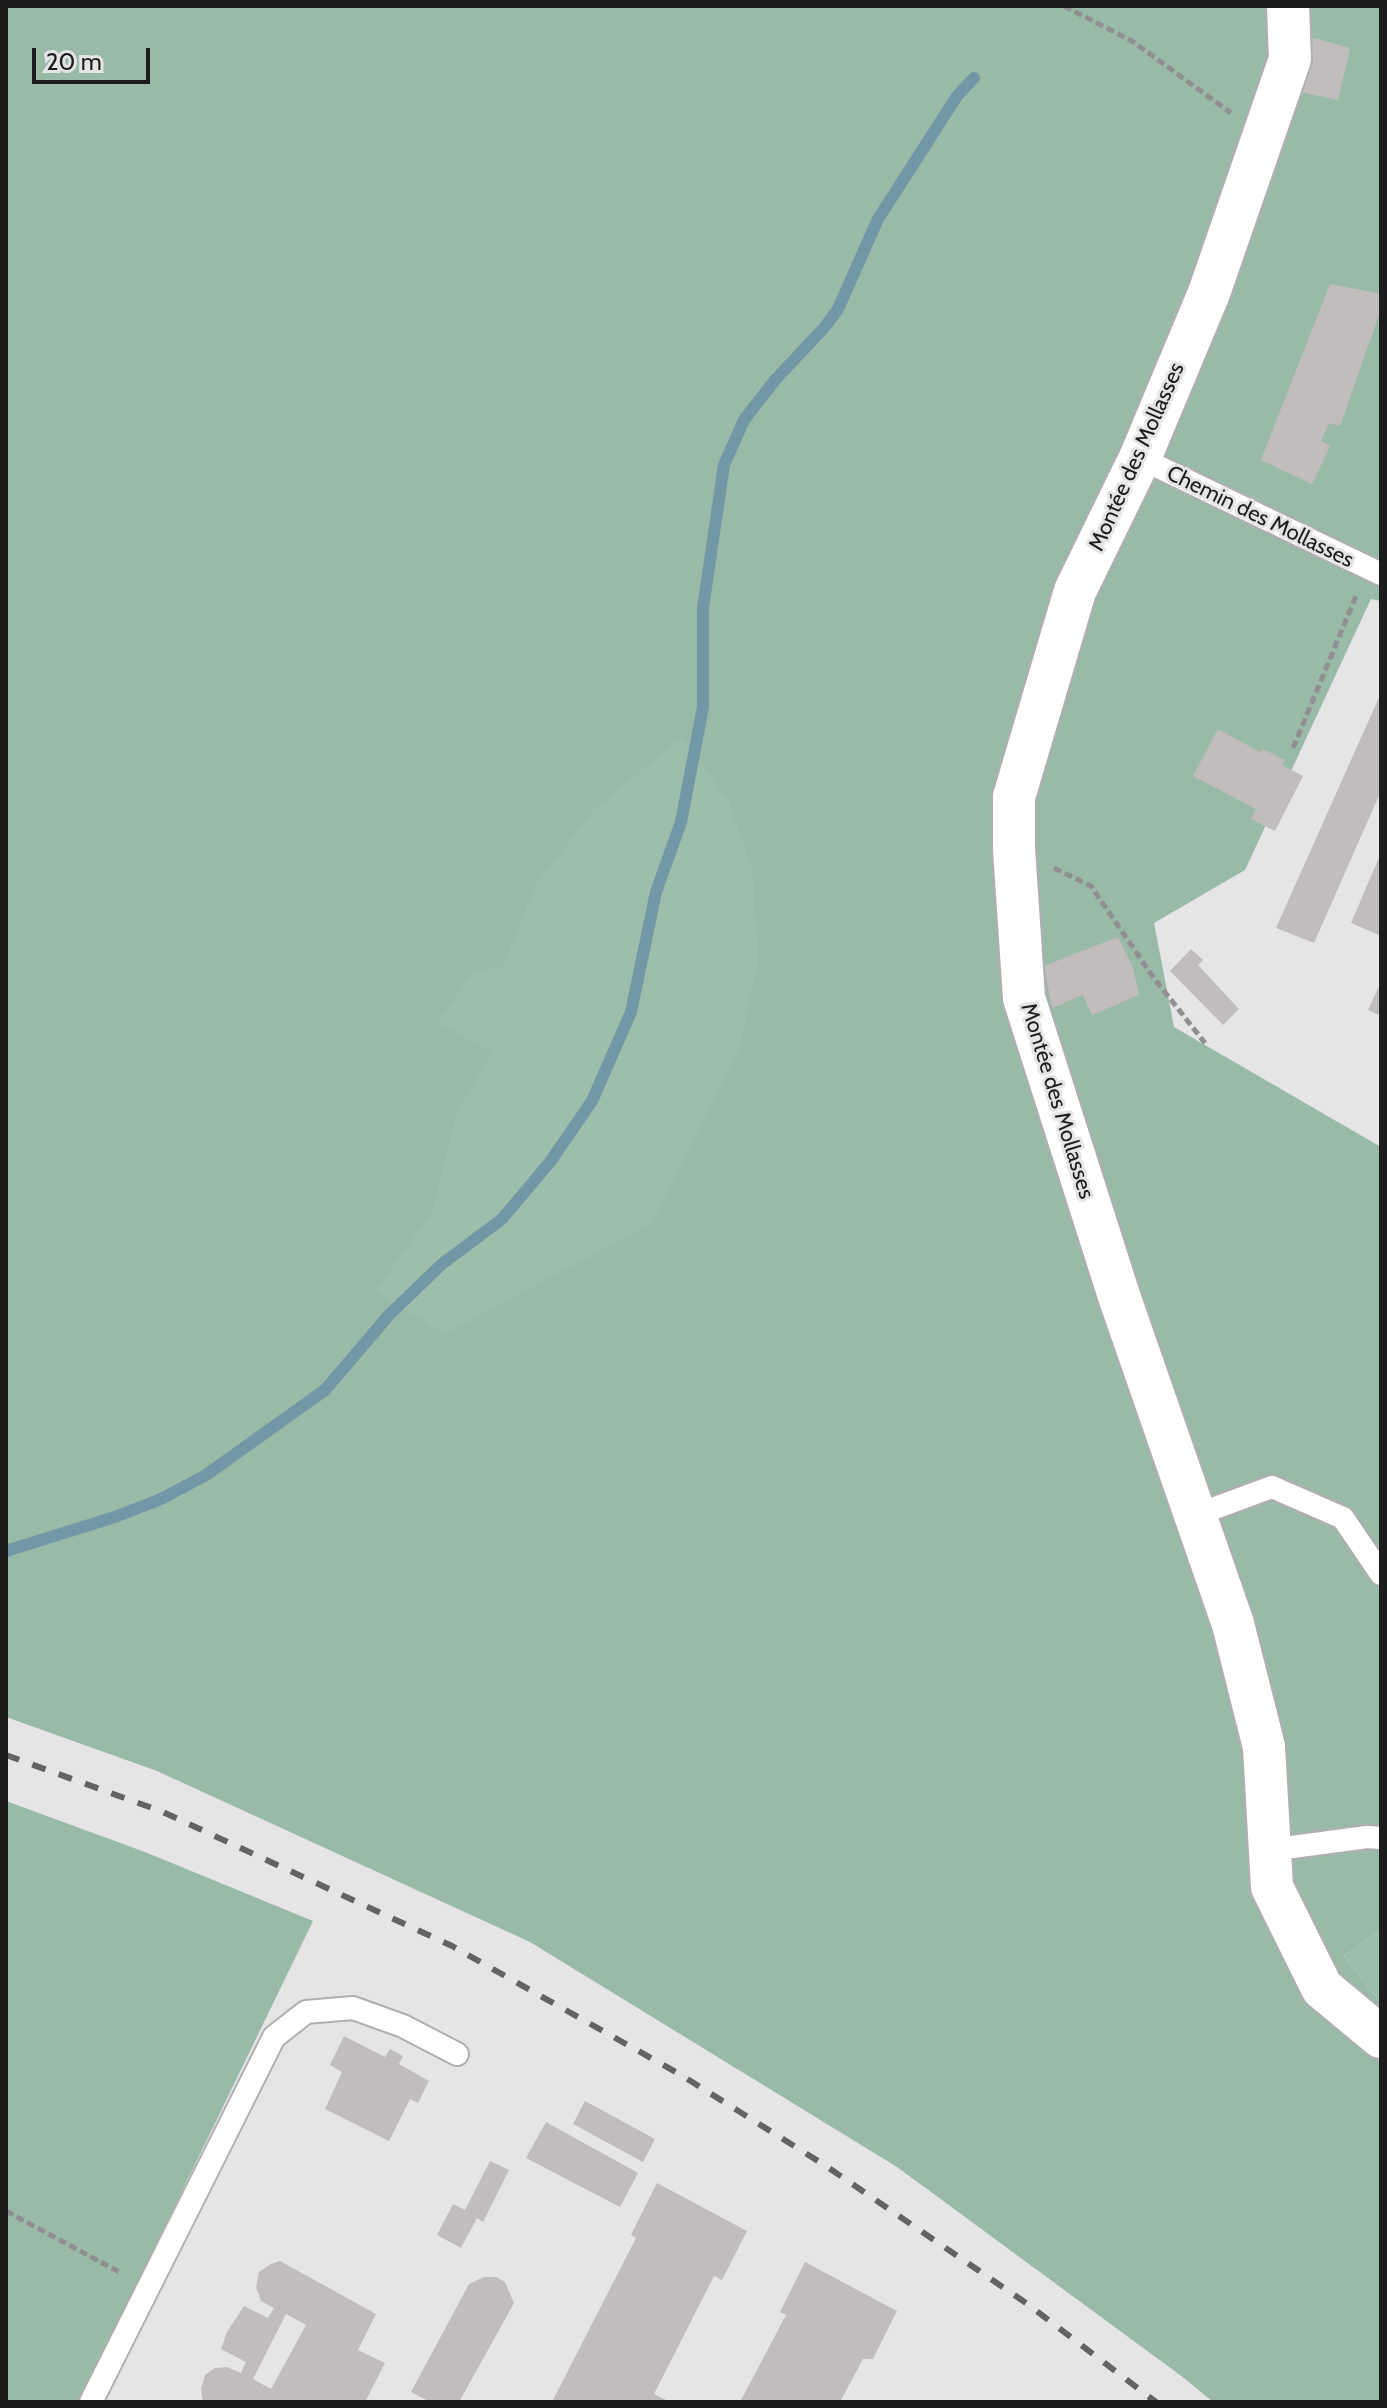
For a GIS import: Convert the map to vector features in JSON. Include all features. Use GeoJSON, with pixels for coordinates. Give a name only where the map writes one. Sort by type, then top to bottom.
{"type":"FeatureCollection","features":[{"type":"Feature","properties":{"kind":"street","name":"Montée des Mollasses"},"geometry":{"type":"LineString","coordinates":[[1288,6],[1290,59],[1209,293],[1140,458],[1075,591],[1014,797],[1014,849],[1024,998],[1119,1296],[1233,1624],[1264,1747],[1272,1887],[1322,1988],[1381,2037]]}},
{"type":"Feature","properties":{"kind":"lane","name":"Chemin des Mollasses"},"geometry":{"type":"LineString","coordinates":[[1140,458],[1374,571]]}},
{"type":"Feature","properties":{"kind":"lane"},"geometry":{"type":"LineString","coordinates":[[1196,1515],[1272,1487],[1343,1518],[1381,1574]]}},
{"type":"Feature","properties":{"kind":"lane"},"geometry":{"type":"LineString","coordinates":[[1270,1850],[1367,1837],[1381,1838]]}},
{"type":"Feature","properties":{"kind":"lane"},"geometry":{"type":"LineString","coordinates":[[91,2402],[274,2037],[306,2012],[353,2008],[403,2026],[457,2054]]}},
{"type":"Feature","properties":{"kind":"path"},"geometry":{"type":"LineString","coordinates":[[1064,6],[1132,41],[1264,137]]}},
{"type":"Feature","properties":{"kind":"path"},"geometry":{"type":"LineString","coordinates":[[1293,748],[1374,571]]}},
{"type":"Feature","properties":{"kind":"path"},"geometry":{"type":"LineString","coordinates":[[1014,849],[1091,886],[1153,977],[1205,1043]]}},
{"type":"Feature","properties":{"kind":"path"},"geometry":{"type":"LineString","coordinates":[[6,2211],[148,2287]]}},
{"type":"Feature","properties":{"kind":"green space"},"geometry":{"type":"Polygon","coordinates":[[[6,6],[1381,6],[1381,601],[1371,599],[1245,870],[1154,923],[1174,1027],[1381,1147],[1381,1930],[1344,1956],[1381,2003],[1381,2402],[1213,2402],[897,2167],[530,1942],[157,1771],[6,1717],[6,6]]]}},
{"type":"Feature","properties":{"kind":"green space"},"geometry":{"type":"Polygon","coordinates":[[[682,738],[728,800],[752,869],[759,960],[739,1050],[651,1224],[444,1334],[376,1291],[433,1210],[457,1111],[492,1052],[437,1023],[475,970],[502,968],[535,886],[595,808],[682,738]]]}},
{"type":"Feature","properties":{"kind":"green space"},"geometry":{"type":"Polygon","coordinates":[[[6,1801],[145,1852],[313,1921],[80,2402],[6,2402],[6,1801]]]}},
{"type":"Feature","properties":{"kind":"green space"},"geometry":{"type":"Polygon","coordinates":[[[1381,1930],[1381,2003],[1344,1956],[1381,1930]]]}},
{"type":"Feature","properties":{"kind":"building"},"geometry":{"type":"Polygon","coordinates":[[[1313,38],[1350,48],[1338,100],[1300,92],[1313,38]]]}},
{"type":"Feature","properties":{"kind":"building"},"geometry":{"type":"Polygon","coordinates":[[[1330,284],[1381,294],[1381,309],[1340,426],[1329,423],[1321,441],[1330,446],[1312,484],[1261,460],[1330,284]]]}},
{"type":"Feature","properties":{"kind":"building"},"geometry":{"type":"Polygon","coordinates":[[[1381,693],[1381,791],[1314,943],[1276,928],[1381,693]]]}},
{"type":"Feature","properties":{"kind":"building"},"geometry":{"type":"Polygon","coordinates":[[[1218,729],[1260,752],[1263,749],[1285,760],[1282,765],[1303,776],[1275,831],[1251,819],[1256,809],[1193,776],[1218,729]]]}},
{"type":"Feature","properties":{"kind":"building"},"geometry":{"type":"Polygon","coordinates":[[[1381,853],[1381,936],[1351,923],[1381,853]]]}},
{"type":"Feature","properties":{"kind":"building"},"geometry":{"type":"Polygon","coordinates":[[[1118,937],[1133,968],[1139,995],[1092,1015],[1083,995],[1052,1008],[1044,966],[1118,937]]]}},
{"type":"Feature","properties":{"kind":"building"},"geometry":{"type":"Polygon","coordinates":[[[1191,949],[1203,960],[1198,965],[1239,1009],[1223,1025],[1170,971],[1191,949]]]}},
{"type":"Feature","properties":{"kind":"building"},"geometry":{"type":"Polygon","coordinates":[[[1381,982],[1381,1016],[1368,1010],[1381,982]]]}},
{"type":"Feature","properties":{"kind":"building"},"geometry":{"type":"Polygon","coordinates":[[[344,2036],[385,2057],[390,2049],[403,2056],[399,2064],[429,2081],[418,2103],[410,2099],[389,2141],[325,2109],[342,2072],[330,2065],[344,2036]]]}},
{"type":"Feature","properties":{"kind":"building"},"geometry":{"type":"Polygon","coordinates":[[[585,2101],[655,2139],[643,2162],[573,2124],[585,2101]]]}},
{"type":"Feature","properties":{"kind":"building"},"geometry":{"type":"Polygon","coordinates":[[[546,2122],[638,2173],[620,2207],[526,2158],[546,2122]]]}},
{"type":"Feature","properties":{"kind":"building"},"geometry":{"type":"Polygon","coordinates":[[[490,2161],[509,2170],[483,2222],[477,2218],[461,2248],[437,2235],[453,2204],[465,2210],[490,2161]]]}},
{"type":"Feature","properties":{"kind":"building"},"geometry":{"type":"Polygon","coordinates":[[[657,2183],[747,2231],[722,2280],[714,2276],[654,2394],[670,2402],[552,2402],[636,2238],[631,2235],[657,2183]]]}},
{"type":"Feature","properties":{"kind":"building"},"geometry":{"type":"Polygon","coordinates":[[[280,2261],[376,2314],[358,2350],[385,2363],[365,2402],[203,2402],[201,2389],[205,2375],[215,2368],[227,2367],[241,2373],[246,2362],[221,2349],[227,2332],[244,2306],[268,2318],[274,2308],[261,2301],[256,2287],[259,2272],[280,2261]],[[286,2314],[253,2379],[271,2389],[306,2325],[286,2314]]]}},
{"type":"Feature","properties":{"kind":"building"},"geometry":{"type":"Polygon","coordinates":[[[805,2262],[897,2311],[873,2359],[863,2359],[840,2402],[740,2402],[786,2315],[780,2312],[805,2262]]]}},
{"type":"Feature","properties":{"kind":"building"},"geometry":{"type":"Polygon","coordinates":[[[484,2277],[496,2277],[505,2282],[514,2303],[459,2402],[430,2402],[411,2392],[469,2284],[484,2277]]]}},
{"type":"Feature","properties":{"kind":"waterway"},"geometry":{"type":"LineString","coordinates":[[6,1551],[115,1517],[161,1499],[206,1475],[325,1390],[389,1315],[442,1264],[502,1219],[550,1162],[592,1101],[631,1012],[656,892],[681,822],[703,707],[703,608],[724,465],[744,420],[838,309],[878,219],[957,96],[974,78]]}},
{"type":"Feature","properties":{"kind":"railway"},"geometry":{"type":"LineString","coordinates":[[6,1755],[163,1812],[452,1946],[681,2075],[826,2166],[1026,2303],[1156,2402]]}}]}
